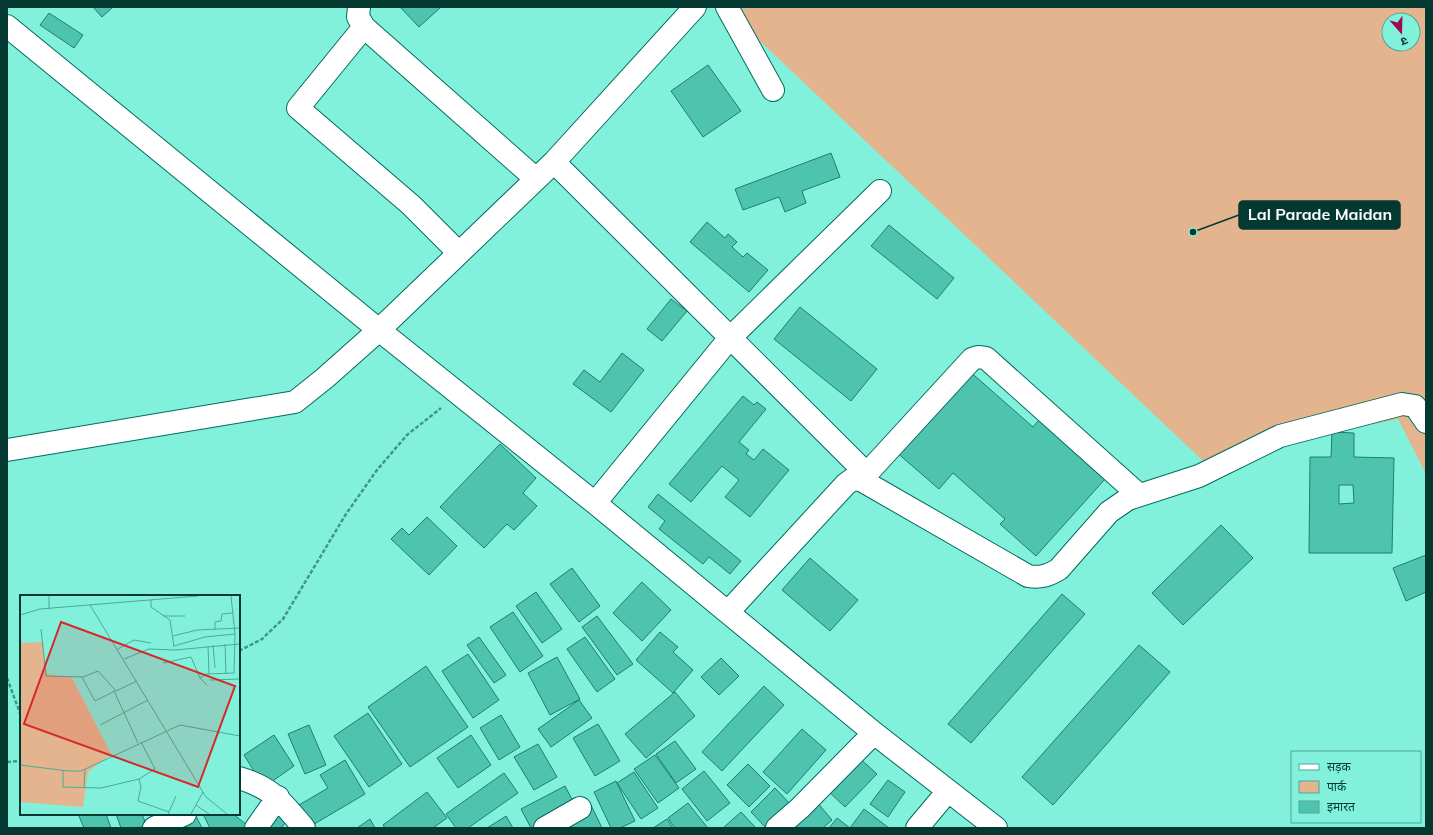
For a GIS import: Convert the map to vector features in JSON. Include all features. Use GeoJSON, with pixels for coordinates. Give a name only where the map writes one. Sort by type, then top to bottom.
{"type":"FeatureCollection","features":[{"type":"Feature","properties":{"kind":"street"},"geometry":{"type":"LineString","coordinates":[[7,450],[295,402],[325,378],[379,330],[554,162],[695,7]]}},
{"type":"Feature","properties":{"kind":"street"},"geometry":{"type":"LineString","coordinates":[[727,7],[773,90]]}},
{"type":"Feature","properties":{"kind":"street"},"geometry":{"type":"LineString","coordinates":[[459,253],[411,205],[298,108],[361,17],[536,179]]}},
{"type":"Feature","properties":{"kind":"street"},"geometry":{"type":"LineString","coordinates":[[7,26],[379,330],[728,612],[874,733],[996,828]]}},
{"type":"Feature","properties":{"kind":"street"},"geometry":{"type":"LineString","coordinates":[[554,162],[864,477],[1028,576],[1038,577],[1049,575],[1059,569],[1109,512],[1118,504],[1139,495],[1199,476],[1280,436],[1402,404],[1415,406],[1426,422]]}},
{"type":"Feature","properties":{"kind":"street"},"geometry":{"type":"LineString","coordinates":[[594,503],[729,339],[880,191]]}},
{"type":"Feature","properties":{"kind":"street"},"geometry":{"type":"LineString","coordinates":[[728,612],[846,484],[853,479],[864,477],[972,359],[978,357],[986,358],[1139,495]]}},
{"type":"Feature","properties":{"kind":"street"},"geometry":{"type":"LineString","coordinates":[[777,828],[800,808],[874,733]]}},
{"type":"Feature","properties":{"kind":"street"},"geometry":{"type":"LineString","coordinates":[[240,778],[256,783],[278,797],[304,828]]}},
{"type":"Feature","properties":{"kind":"street"},"geometry":{"type":"LineString","coordinates":[[917,828],[948,791]]}},
{"type":"Feature","properties":{"kind":"street"},"geometry":{"type":"LineString","coordinates":[[256,828],[278,797]]}},
{"type":"Feature","properties":{"kind":"street"},"geometry":{"type":"LineString","coordinates":[[545,828],[580,808]]}},
{"type":"Feature","properties":{"kind":"street"},"geometry":{"type":"LineString","coordinates":[[154,828],[183,815]]}},
{"type":"Feature","properties":{"kind":"path"},"geometry":{"type":"LineString","coordinates":[[240,650],[262,639],[283,619],[346,514],[377,470],[407,435],[458,394]]}},
{"type":"Feature","properties":{"kind":"path"},"geometry":{"type":"LineString","coordinates":[[7,678],[20,713]]}},
{"type":"Feature","properties":{"kind":"path"},"geometry":{"type":"LineString","coordinates":[[7,762],[20,761]]}},
{"type":"Feature","properties":{"kind":"green space"},"geometry":{"type":"Polygon","coordinates":[[[724,7],[1426,7],[1426,474],[1398,419],[1202,460],[724,7]]]}},
{"type":"Feature","properties":{"kind":"building"},"geometry":{"type":"Polygon","coordinates":[[[93,7],[113,7],[102,17],[93,7]]]}},
{"type":"Feature","properties":{"kind":"building"},"geometry":{"type":"Polygon","coordinates":[[[400,7],[441,7],[419,27],[400,7]]]}},
{"type":"Feature","properties":{"kind":"building"},"geometry":{"type":"Polygon","coordinates":[[[49,13],[83,35],[74,48],[40,25],[49,13]]]}},
{"type":"Feature","properties":{"kind":"building"},"geometry":{"type":"Polygon","coordinates":[[[708,65],[741,111],[703,137],[671,91],[708,65]]]}},
{"type":"Feature","properties":{"kind":"building"},"geometry":{"type":"Polygon","coordinates":[[[831,153],[840,177],[802,191],[806,203],[785,212],[779,197],[743,210],[735,189],[831,153]]]}},
{"type":"Feature","properties":{"kind":"building"},"geometry":{"type":"Polygon","coordinates":[[[707,222],[725,238],[728,234],[737,242],[732,247],[743,257],[747,253],[768,270],[749,292],[690,242],[707,222]]]}},
{"type":"Feature","properties":{"kind":"building"},"geometry":{"type":"Polygon","coordinates":[[[889,225],[954,278],[937,299],[871,246],[889,225]]]}},
{"type":"Feature","properties":{"kind":"building"},"geometry":{"type":"Polygon","coordinates":[[[671,299],[687,311],[662,341],[647,329],[671,299]]]}},
{"type":"Feature","properties":{"kind":"building"},"geometry":{"type":"Polygon","coordinates":[[[800,307],[877,369],[851,401],[774,339],[800,307]]]}},
{"type":"Feature","properties":{"kind":"building"},"geometry":{"type":"Polygon","coordinates":[[[622,353],[644,370],[611,412],[573,384],[584,370],[600,382],[622,353]]]}},
{"type":"Feature","properties":{"kind":"building"},"geometry":{"type":"Polygon","coordinates":[[[967,369],[1033,427],[1039,420],[1106,478],[1036,556],[1000,524],[1005,519],[953,473],[939,489],[895,451],[967,369]]]}},
{"type":"Feature","properties":{"kind":"building"},"geometry":{"type":"Polygon","coordinates":[[[743,396],[754,405],[757,402],[766,409],[739,442],[749,450],[746,454],[754,460],[763,449],[789,470],[750,517],[725,497],[739,480],[722,466],[691,502],[669,484],[743,396]]]}},
{"type":"Feature","properties":{"kind":"building"},"geometry":{"type":"Polygon","coordinates":[[[1332,432],[1354,433],[1354,457],[1394,458],[1392,553],[1309,553],[1310,457],[1331,457],[1332,432]],[[1339,485],[1339,504],[1354,503],[1353,485],[1339,485]]]}},
{"type":"Feature","properties":{"kind":"building"},"geometry":{"type":"Polygon","coordinates":[[[500,444],[536,478],[523,493],[537,506],[514,530],[507,524],[484,548],[440,507],[500,444]]]}},
{"type":"Feature","properties":{"kind":"building"},"geometry":{"type":"Polygon","coordinates":[[[658,494],[741,561],[730,574],[709,557],[703,564],[659,529],[665,521],[648,507],[658,494]]]}},
{"type":"Feature","properties":{"kind":"building"},"geometry":{"type":"Polygon","coordinates":[[[427,517],[457,546],[429,575],[391,539],[402,528],[409,535],[427,517]]]}},
{"type":"Feature","properties":{"kind":"building"},"geometry":{"type":"Polygon","coordinates":[[[1221,525],[1253,558],[1183,625],[1152,593],[1221,525]]]}},
{"type":"Feature","properties":{"kind":"building"},"geometry":{"type":"Polygon","coordinates":[[[1426,555],[1426,592],[1406,601],[1393,568],[1426,555]]]}},
{"type":"Feature","properties":{"kind":"building"},"geometry":{"type":"Polygon","coordinates":[[[810,558],[858,600],[830,631],[782,590],[810,558]]]}},
{"type":"Feature","properties":{"kind":"building"},"geometry":{"type":"Polygon","coordinates":[[[572,568],[600,606],[579,622],[550,584],[572,568]]]}},
{"type":"Feature","properties":{"kind":"building"},"geometry":{"type":"Polygon","coordinates":[[[642,582],[671,610],[642,641],[613,613],[642,582]]]}},
{"type":"Feature","properties":{"kind":"building"},"geometry":{"type":"Polygon","coordinates":[[[536,592],[562,629],[542,643],[516,606],[536,592]]]}},
{"type":"Feature","properties":{"kind":"building"},"geometry":{"type":"Polygon","coordinates":[[[1062,594],[1085,614],[971,743],[948,724],[1062,594]]]}},
{"type":"Feature","properties":{"kind":"building"},"geometry":{"type":"Polygon","coordinates":[[[513,612],[543,656],[520,672],[490,627],[513,612]]]}},
{"type":"Feature","properties":{"kind":"building"},"geometry":{"type":"Polygon","coordinates":[[[597,616],[633,664],[617,675],[582,627],[597,616]]]}},
{"type":"Feature","properties":{"kind":"building"},"geometry":{"type":"Polygon","coordinates":[[[660,632],[678,647],[673,652],[693,670],[673,693],[636,660],[660,632]]]}},
{"type":"Feature","properties":{"kind":"building"},"geometry":{"type":"Polygon","coordinates":[[[479,637],[506,675],[494,683],[467,645],[479,637]]]}},
{"type":"Feature","properties":{"kind":"building"},"geometry":{"type":"Polygon","coordinates":[[[585,637],[615,679],[597,692],[567,649],[585,637]]]}},
{"type":"Feature","properties":{"kind":"building"},"geometry":{"type":"Polygon","coordinates":[[[1139,645],[1170,672],[1053,805],[1022,777],[1139,645]]]}},
{"type":"Feature","properties":{"kind":"building"},"geometry":{"type":"Polygon","coordinates":[[[468,654],[499,700],[473,718],[442,671],[468,654]]]}},
{"type":"Feature","properties":{"kind":"building"},"geometry":{"type":"Polygon","coordinates":[[[557,657],[580,699],[550,715],[528,673],[557,657]]]}},
{"type":"Feature","properties":{"kind":"building"},"geometry":{"type":"Polygon","coordinates":[[[721,658],[739,676],[719,695],[701,677],[721,658]]]}},
{"type":"Feature","properties":{"kind":"building"},"geometry":{"type":"Polygon","coordinates":[[[426,666],[468,727],[410,767],[368,707],[426,666]]]}},
{"type":"Feature","properties":{"kind":"building"},"geometry":{"type":"Polygon","coordinates":[[[764,686],[784,705],[722,771],[702,752],[764,686]]]}},
{"type":"Feature","properties":{"kind":"building"},"geometry":{"type":"Polygon","coordinates":[[[675,692],[695,716],[646,758],[625,734],[675,692]]]}},
{"type":"Feature","properties":{"kind":"building"},"geometry":{"type":"Polygon","coordinates":[[[579,700],[592,718],[551,747],[538,729],[579,700]]]}},
{"type":"Feature","properties":{"kind":"building"},"geometry":{"type":"Polygon","coordinates":[[[368,713],[402,764],[369,787],[334,736],[368,713]]]}},
{"type":"Feature","properties":{"kind":"building"},"geometry":{"type":"Polygon","coordinates":[[[501,715],[520,747],[499,760],[480,728],[501,715]]]}},
{"type":"Feature","properties":{"kind":"building"},"geometry":{"type":"Polygon","coordinates":[[[598,724],[620,761],[595,776],[573,738],[598,724]]]}},
{"type":"Feature","properties":{"kind":"building"},"geometry":{"type":"Polygon","coordinates":[[[309,725],[326,765],[305,774],[288,734],[309,725]]]}},
{"type":"Feature","properties":{"kind":"building"},"geometry":{"type":"Polygon","coordinates":[[[802,729],[826,750],[787,794],[763,772],[802,729]]]}},
{"type":"Feature","properties":{"kind":"building"},"geometry":{"type":"Polygon","coordinates":[[[274,735],[294,766],[264,787],[244,755],[274,735]]]}},
{"type":"Feature","properties":{"kind":"building"},"geometry":{"type":"Polygon","coordinates":[[[471,735],[491,765],[458,788],[437,758],[471,735]]]}},
{"type":"Feature","properties":{"kind":"building"},"geometry":{"type":"Polygon","coordinates":[[[675,741],[696,769],[676,783],[656,754],[675,741]]]}},
{"type":"Feature","properties":{"kind":"building"},"geometry":{"type":"Polygon","coordinates":[[[538,744],[557,777],[534,790],[514,757],[538,744]]]}},
{"type":"Feature","properties":{"kind":"building"},"geometry":{"type":"Polygon","coordinates":[[[655,755],[679,788],[658,803],[634,769],[655,755]]]}},
{"type":"Feature","properties":{"kind":"building"},"geometry":{"type":"Polygon","coordinates":[[[856,755],[877,774],[845,807],[825,788],[856,755]]]}},
{"type":"Feature","properties":{"kind":"building"},"geometry":{"type":"Polygon","coordinates":[[[345,760],[365,794],[311,826],[299,805],[328,788],[320,775],[345,760]]]}},
{"type":"Feature","properties":{"kind":"building"},"geometry":{"type":"Polygon","coordinates":[[[748,764],[770,786],[749,807],[727,785],[748,764]]]}},
{"type":"Feature","properties":{"kind":"building"},"geometry":{"type":"Polygon","coordinates":[[[704,771],[730,803],[707,821],[682,789],[704,771]]]}},
{"type":"Feature","properties":{"kind":"building"},"geometry":{"type":"Polygon","coordinates":[[[634,772],[658,808],[641,819],[617,783],[634,772]]]}},
{"type":"Feature","properties":{"kind":"building"},"geometry":{"type":"Polygon","coordinates":[[[504,773],[518,793],[468,828],[456,828],[446,814],[504,773]]]}},
{"type":"Feature","properties":{"kind":"building"},"geometry":{"type":"Polygon","coordinates":[[[888,780],[905,792],[888,817],[870,804],[888,780]]]}},
{"type":"Feature","properties":{"kind":"building"},"geometry":{"type":"Polygon","coordinates":[[[616,781],[635,821],[620,828],[611,828],[594,792],[616,781]]]}},
{"type":"Feature","properties":{"kind":"building"},"geometry":{"type":"Polygon","coordinates":[[[565,786],[576,807],[536,828],[531,828],[521,809],[565,786]]]}},
{"type":"Feature","properties":{"kind":"building"},"geometry":{"type":"Polygon","coordinates":[[[775,788],[794,808],[773,828],[766,828],[751,812],[775,788]]]}},
{"type":"Feature","properties":{"kind":"building"},"geometry":{"type":"Polygon","coordinates":[[[427,792],[447,818],[433,828],[385,828],[383,825],[427,792]]]}},
{"type":"Feature","properties":{"kind":"building"},"geometry":{"type":"Polygon","coordinates":[[[816,801],[832,820],[823,828],[784,828],[816,801]]]}},
{"type":"Feature","properties":{"kind":"building"},"geometry":{"type":"Polygon","coordinates":[[[688,803],[707,827],[706,828],[675,828],[668,818],[688,803]]]}},
{"type":"Feature","properties":{"kind":"building"},"geometry":{"type":"Polygon","coordinates":[[[280,805],[292,815],[281,828],[260,828],[280,805]]]}},
{"type":"Feature","properties":{"kind":"building"},"geometry":{"type":"Polygon","coordinates":[[[591,805],[602,828],[572,828],[567,818],[591,805]]]}},
{"type":"Feature","properties":{"kind":"building"},"geometry":{"type":"Polygon","coordinates":[[[864,809],[889,828],[850,828],[864,809]]]}},
{"type":"Feature","properties":{"kind":"building"},"geometry":{"type":"Polygon","coordinates":[[[741,812],[756,828],[723,828],[741,812]]]}},
{"type":"Feature","properties":{"kind":"building"},"geometry":{"type":"Polygon","coordinates":[[[106,815],[111,828],[84,828],[79,816],[106,815]]]}},
{"type":"Feature","properties":{"kind":"building"},"geometry":{"type":"Polygon","coordinates":[[[116,815],[142,815],[147,827],[121,828],[116,815]]]}},
{"type":"Feature","properties":{"kind":"building"},"geometry":{"type":"Polygon","coordinates":[[[196,815],[202,828],[174,828],[196,815]]]}},
{"type":"Feature","properties":{"kind":"building"},"geometry":{"type":"Polygon","coordinates":[[[204,815],[234,815],[251,828],[210,828],[204,815]]]}},
{"type":"Feature","properties":{"kind":"building"},"geometry":{"type":"Polygon","coordinates":[[[506,816],[513,828],[487,828],[506,816]]]}},
{"type":"Feature","properties":{"kind":"building"},"geometry":{"type":"Polygon","coordinates":[[[837,818],[850,828],[829,828],[837,818]]]}},
{"type":"Feature","properties":{"kind":"building"},"geometry":{"type":"Polygon","coordinates":[[[370,819],[375,828],[357,828],[370,819]]]}},
{"type":"Feature","properties":{"kind":"building"},"geometry":{"type":"Polygon","coordinates":[[[667,819],[673,828],[653,828],[667,819]]]}},
{"type":"Feature","properties":{"kind":"place","name":"Lal Parade Maidan"},"geometry":{"type":"Point","coordinates":[1193,232]}}]}
